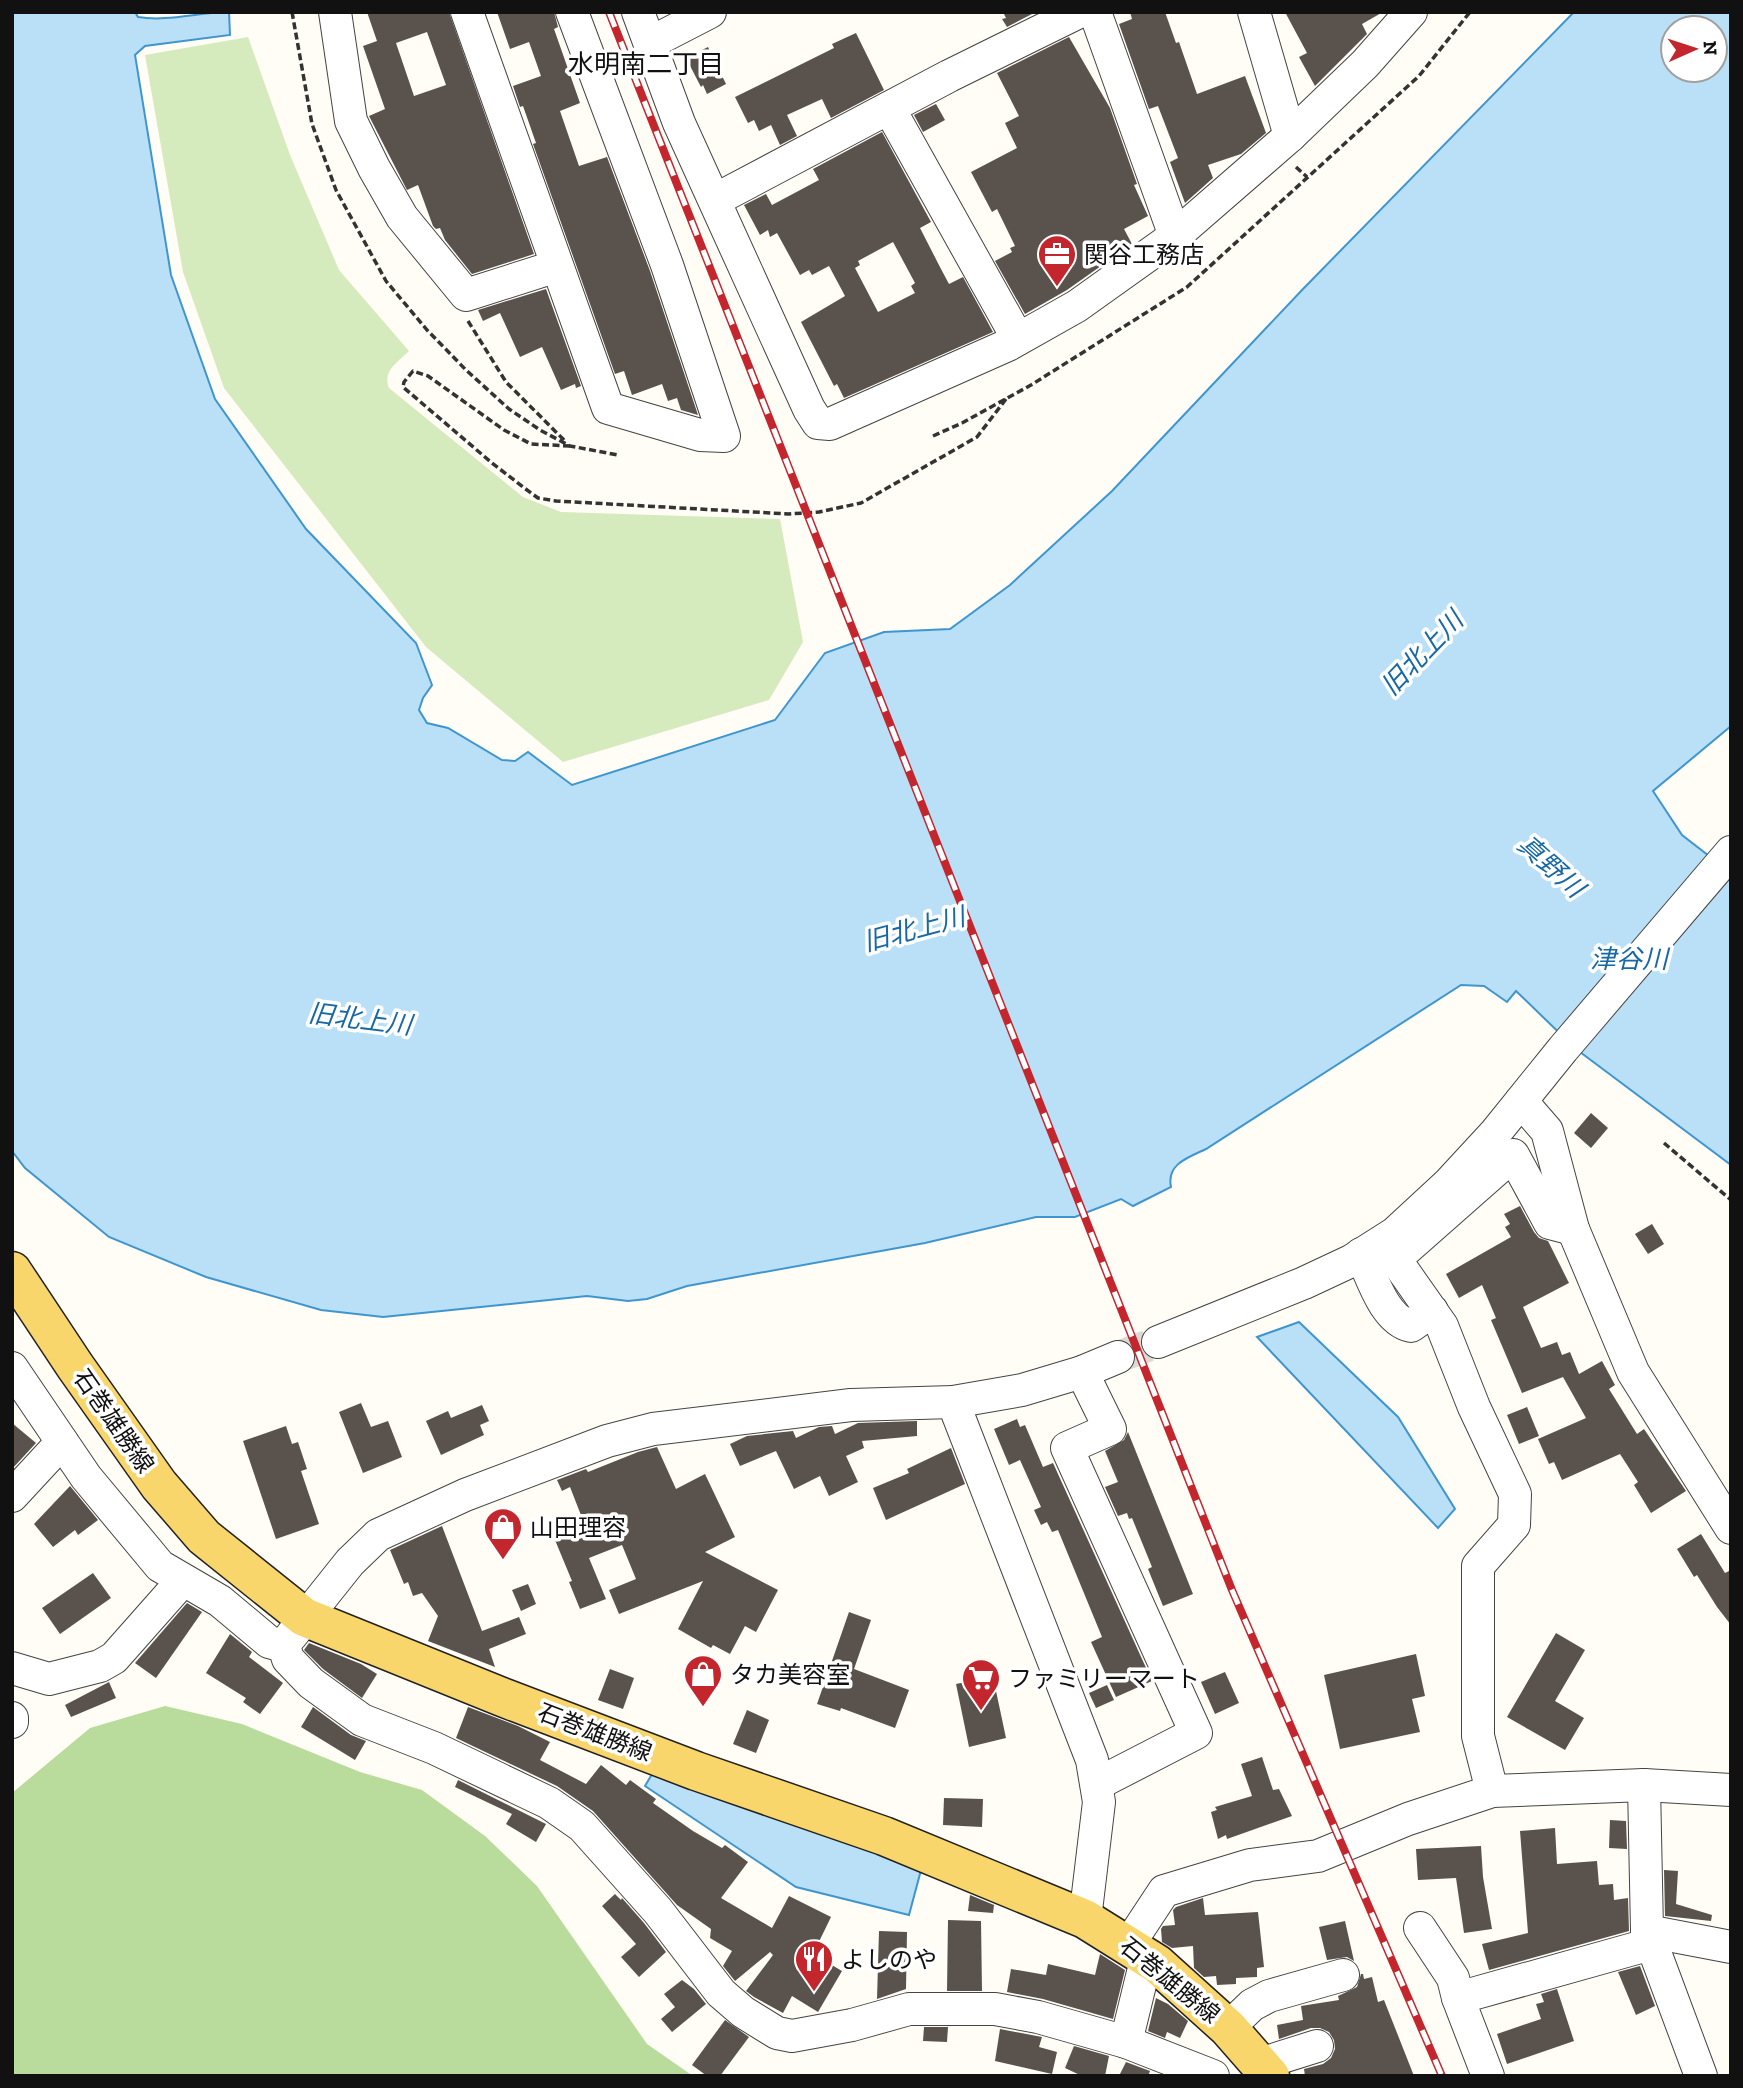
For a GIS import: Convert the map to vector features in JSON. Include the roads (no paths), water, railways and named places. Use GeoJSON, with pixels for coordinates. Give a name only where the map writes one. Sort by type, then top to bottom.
{"type":"FeatureCollection","features":[{"type":"Feature","properties":{"kind":"main road","name":"石巻雄勝線"},"geometry":{"type":"LineString","coordinates":[[12,1270],[67,1355],[159,1485],[294,1632],[502,1697],[683,1766],[884,1836],[1085,1919],[1138,1950],[1228,2028],[1265,2070]]}},
{"type":"Feature","properties":{"kind":"street"},"geometry":{"type":"LineString","coordinates":[[335,12],[351,121],[402,217],[466,295],[557,266]]}},
{"type":"Feature","properties":{"kind":"street"},"geometry":{"type":"LineString","coordinates":[[467,12],[608,408],[700,435],[724,436],[667,265],[572,12]]}},
{"type":"Feature","properties":{"kind":"street"},"geometry":{"type":"LineString","coordinates":[[638,12],[679,123],[808,409],[818,423],[830,424],[1018,339],[1077,306],[1175,236],[1290,136],[1365,64],[1411,12]]}},
{"type":"Feature","properties":{"kind":"street"},"geometry":{"type":"LineString","coordinates":[[650,43],[709,12]]}},
{"type":"Feature","properties":{"kind":"street"},"geometry":{"type":"LineString","coordinates":[[1096,12],[1175,236]]}},
{"type":"Feature","properties":{"kind":"street"},"geometry":{"type":"LineString","coordinates":[[1254,12],[1290,136]]}},
{"type":"Feature","properties":{"kind":"street"},"geometry":{"type":"LineString","coordinates":[[715,200],[1059,17]]}},
{"type":"Feature","properties":{"kind":"street"},"geometry":{"type":"LineString","coordinates":[[889,108],[1018,339]]}},
{"type":"Feature","properties":{"kind":"street"},"geometry":{"type":"LineString","coordinates":[[1158,1342],[1304,1283],[1395,1233],[1448,1184],[1728,855]]}},
{"type":"Feature","properties":{"kind":"street"},"geometry":{"type":"LineString","coordinates":[[1521,1101],[1547,1131],[1573,1229],[1633,1372],[1731,1528]]}},
{"type":"Feature","properties":{"kind":"street"},"geometry":{"type":"LineString","coordinates":[[1492,1791],[1478,1736],[1478,1566],[1514,1525],[1515,1494],[1474,1406],[1442,1326],[1395,1259],[1513,1155],[1550,1223],[1573,1229]]}},
{"type":"Feature","properties":{"kind":"street"},"geometry":{"type":"LineString","coordinates":[[1361,1254],[1389,1311],[1403,1324],[1411,1326],[1432,1311]]}},
{"type":"Feature","properties":{"kind":"street"},"geometry":{"type":"LineString","coordinates":[[1118,1357],[1082,1372],[1022,1390],[953,1402],[851,1405],[664,1427],[607,1441],[466,1495],[378,1535],[350,1562],[294,1632],[288,1659],[311,1683],[362,1720],[434,1748],[549,1803],[582,1826],[658,1911],[721,1993],[743,2012],[776,2033],[792,2036],[840,2028],[909,2009],[995,2010],[1038,2017],[1126,2042],[1213,2076]]}},
{"type":"Feature","properties":{"kind":"street"},"geometry":{"type":"LineString","coordinates":[[12,1368],[86,1477],[155,1560],[220,1601],[269,1642],[294,1632]]}},
{"type":"Feature","properties":{"kind":"street"},"geometry":{"type":"LineString","coordinates":[[1082,1372],[1110,1429],[1067,1448],[1196,1733],[1097,1784]]}},
{"type":"Feature","properties":{"kind":"street"},"geometry":{"type":"LineString","coordinates":[[953,1402],[1092,1760],[1099,1802],[1085,1919]]}},
{"type":"Feature","properties":{"kind":"street"},"geometry":{"type":"LineString","coordinates":[[12,1496],[62,1442]]}},
{"type":"Feature","properties":{"kind":"street"},"geometry":{"type":"LineString","coordinates":[[12,1668],[49,1679],[100,1666],[114,1658],[183,1580]]}},
{"type":"Feature","properties":{"kind":"street"},"geometry":{"type":"LineString","coordinates":[[1126,2042],[1138,1950],[1164,1891],[1250,1865],[1318,1856],[1408,1819],[1492,1791],[1644,1785],[1731,1790]]}},
{"type":"Feature","properties":{"kind":"street"},"geometry":{"type":"LineString","coordinates":[[1644,1785],[1649,1938],[1701,2076]]}},
{"type":"Feature","properties":{"kind":"street"},"geometry":{"type":"LineString","coordinates":[[1420,1928],[1453,1978],[1488,2076]]}},
{"type":"Feature","properties":{"kind":"street"},"geometry":{"type":"LineString","coordinates":[[1458,1998],[1649,1938],[1731,1947]]}},
{"type":"Feature","properties":{"kind":"street"},"geometry":{"type":"LineString","coordinates":[[1228,2028],[1252,2005],[1269,1996],[1343,1975]]}},
{"type":"Feature","properties":{"kind":"street"},"geometry":{"type":"LineString","coordinates":[[1265,2070],[1317,2046]]}},
{"type":"Feature","properties":{"kind":"water"},"geometry":{"type":"Polygon","coordinates":[[[12,12],[135,12],[138,17],[161,18],[229,12],[230,35],[145,46],[135,55],[171,275],[215,399],[306,529],[416,643],[432,685],[419,710],[427,723],[448,728],[502,760],[515,761],[528,752],[572,785],[775,720],[825,653],[884,632],[950,629],[1010,585],[1112,491],[1303,289],[1574,12],[1731,12],[1731,726],[1653,791],[1682,835],[1731,873],[1731,1165],[1576,1049],[1516,991],[1507,1002],[1484,986],[1461,985],[1206,1149],[1180,1162],[1172,1172],[1171,1187],[1133,1206],[1121,1199],[1075,1217],[1036,1217],[925,1243],[687,1286],[647,1299],[628,1301],[587,1296],[383,1317],[321,1310],[206,1277],[109,1237],[25,1168],[12,1151],[12,12]]]}},
{"type":"Feature","properties":{"kind":"water"},"geometry":{"type":"Polygon","coordinates":[[[1299,1322],[1398,1417],[1455,1509],[1438,1528],[1257,1337],[1299,1322]]]}},
{"type":"Feature","properties":{"kind":"water"},"geometry":{"type":"Polygon","coordinates":[[[655,1769],[921,1870],[909,1915],[796,1887],[645,1786],[655,1769]]]}},
{"type":"Feature","properties":{"kind":"tunnel"},"geometry":{"type":"LineString","coordinates":[[1118,1357],[1158,1342]]}},
{"type":"Feature","properties":{"kind":"railway"},"geometry":{"type":"LineString","coordinates":[[609,12],[1232,1590],[1442,2076]]}},
{"type":"Feature","properties":{"kind":"place","name":"関谷工務店"},"geometry":{"type":"Point","coordinates":[1057,288]}},
{"type":"Feature","properties":{"kind":"place","name":"山田理容"},"geometry":{"type":"Point","coordinates":[503,1561]}},
{"type":"Feature","properties":{"kind":"place","name":"タカ美容室"},"geometry":{"type":"Point","coordinates":[703,1708]}},
{"type":"Feature","properties":{"kind":"place","name":"ファミリーマート"},"geometry":{"type":"Point","coordinates":[981,1712]}},
{"type":"Feature","properties":{"kind":"place","name":"よしのや"},"geometry":{"type":"Point","coordinates":[814,1993]}},
{"type":"Feature","properties":{"kind":"district","name":"水明南二丁目"},"geometry":{"type":"Point","coordinates":[646,64]}},
{"type":"Feature","properties":{"kind":"water label","name":"旧北上川"},"geometry":{"type":"Point","coordinates":[1422,653]}},
{"type":"Feature","properties":{"kind":"water label","name":"真野川"},"geometry":{"type":"Point","coordinates":[1551,866]}},
{"type":"Feature","properties":{"kind":"water label","name":"旧北上川"},"geometry":{"type":"Point","coordinates":[914,929]}},
{"type":"Feature","properties":{"kind":"water label","name":"津谷川"},"geometry":{"type":"Point","coordinates":[1629,959]}},
{"type":"Feature","properties":{"kind":"water label","name":"旧北上川"},"geometry":{"type":"Point","coordinates":[360,1019]}}]}
